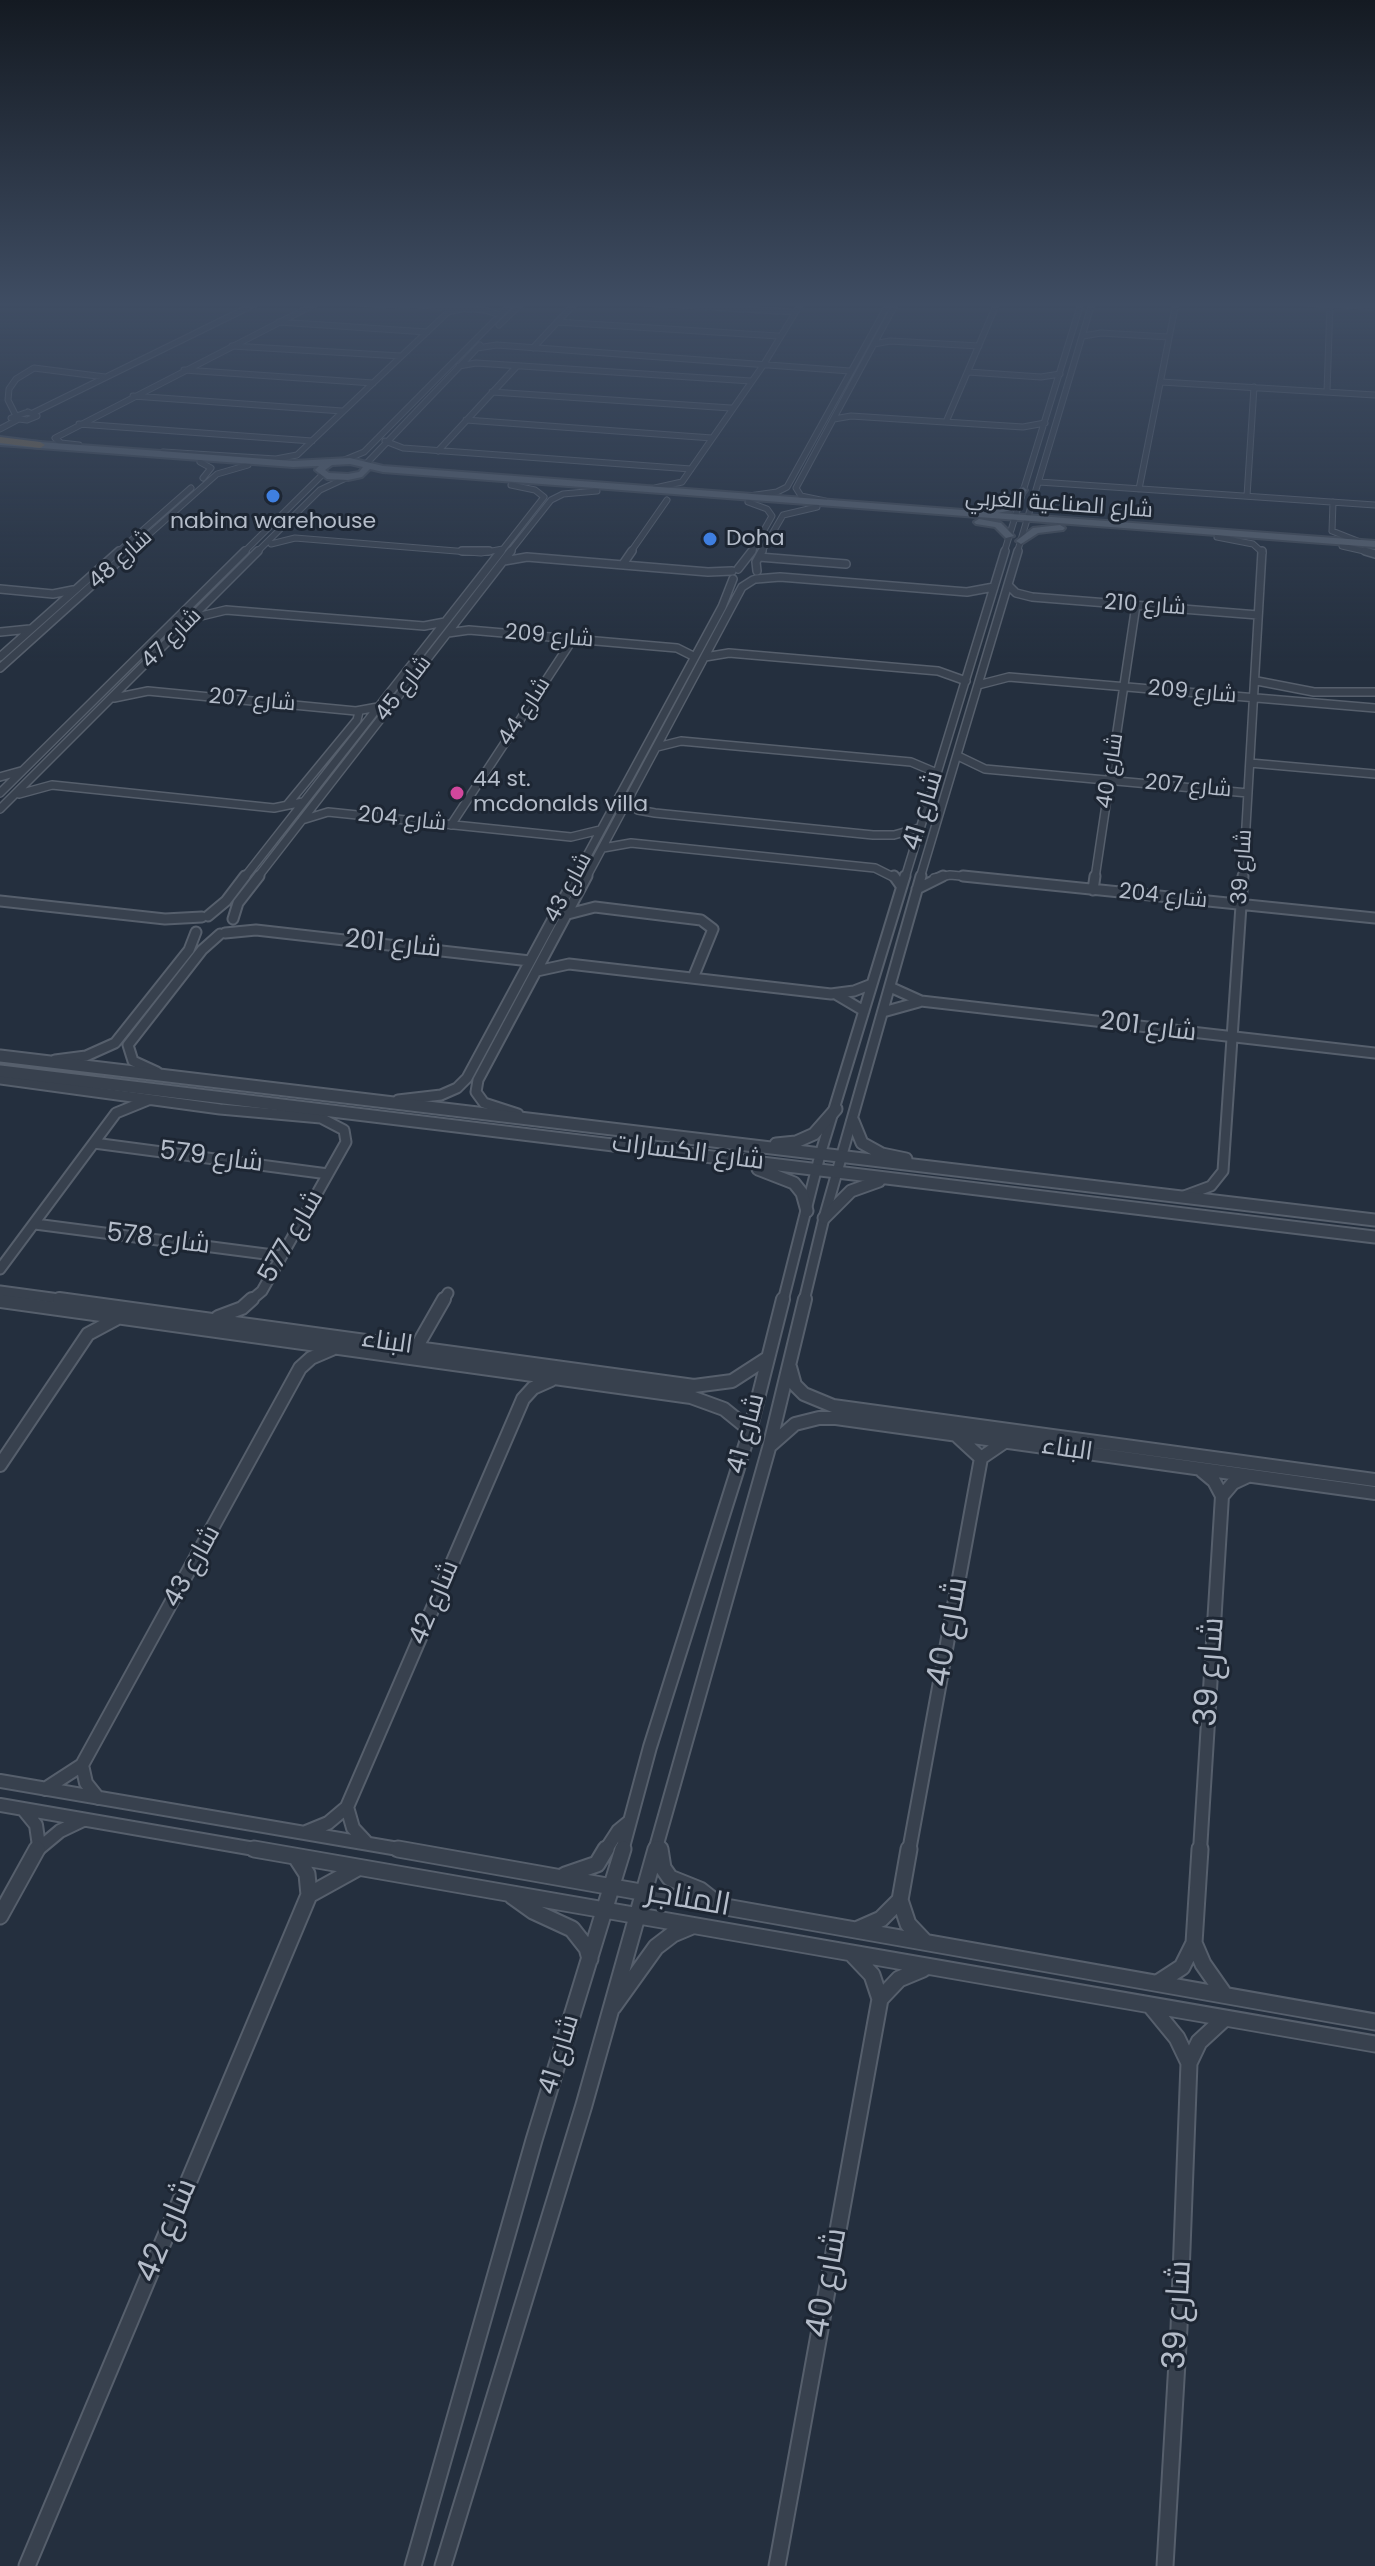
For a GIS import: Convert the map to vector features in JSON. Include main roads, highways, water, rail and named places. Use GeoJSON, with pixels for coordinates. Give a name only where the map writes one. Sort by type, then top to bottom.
{"type":"FeatureCollection","features":[{"type":"Feature","properties":{"kind":"highway"},"geometry":{"type":"LineString","coordinates":[[0,445],[36,448]]}},
{"type":"Feature","properties":{"kind":"main road"},"geometry":{"type":"LineString","coordinates":[[36,448],[330,463]]}},
{"type":"Feature","properties":{"kind":"main road"},"geometry":{"type":"LineString","coordinates":[[36,448],[321,474],[320,468],[330,463]]}},
{"type":"Feature","properties":{"kind":"main road"},"geometry":{"type":"LineString","coordinates":[[179,452],[222,458]]}},
{"type":"Feature","properties":{"kind":"main road","name":"شارع الصناعية الغربي"},"geometry":{"type":"LineString","coordinates":[[330,463],[342,461],[366,466],[748,499]]}},
{"type":"Feature","properties":{"kind":"main road"},"geometry":{"type":"LineString","coordinates":[[352,476],[366,472],[366,466]]}},
{"type":"Feature","properties":{"kind":"main road","name":"شارع الصناعية الغربي"},"geometry":{"type":"LineString","coordinates":[[321,474],[958,512],[1014,519]]}},
{"type":"Feature","properties":{"kind":"main road"},"geometry":{"type":"LineString","coordinates":[[958,512],[1004,510],[1023,490]]}},
{"type":"Feature","properties":{"kind":"main road","name":"شارع الصناعية الغربي"},"geometry":{"type":"LineString","coordinates":[[822,504],[937,516],[1110,523],[1307,538],[1373,547]]}},
{"type":"Feature","properties":{"kind":"main road"},"geometry":{"type":"LineString","coordinates":[[1031,505],[1049,515],[1110,523]]}},
{"type":"Feature","properties":{"kind":"main road"},"geometry":{"type":"LineString","coordinates":[[937,516],[998,525],[1009,536]]}},
{"type":"Feature","properties":{"kind":"main road","name":"شارع الصناعية الغربي"},"geometry":{"type":"LineString","coordinates":[[1027,520],[1089,528],[1373,547]]}},
{"type":"Feature","properties":{"kind":"main road"},"geometry":{"type":"LineString","coordinates":[[1021,541],[1041,529],[1089,528]]}},
{"type":"Feature","properties":{"kind":"place","name":"nabina warehouse"},"geometry":{"type":"Point","coordinates":[273,496]}},
{"type":"Feature","properties":{"kind":"place","name":"Doha"},"geometry":{"type":"Point","coordinates":[710,539]}},
{"type":"Feature","properties":{"kind":"place","name":"44 st. mcdonalds villa"},"geometry":{"type":"Point","coordinates":[457,793]}}]}
